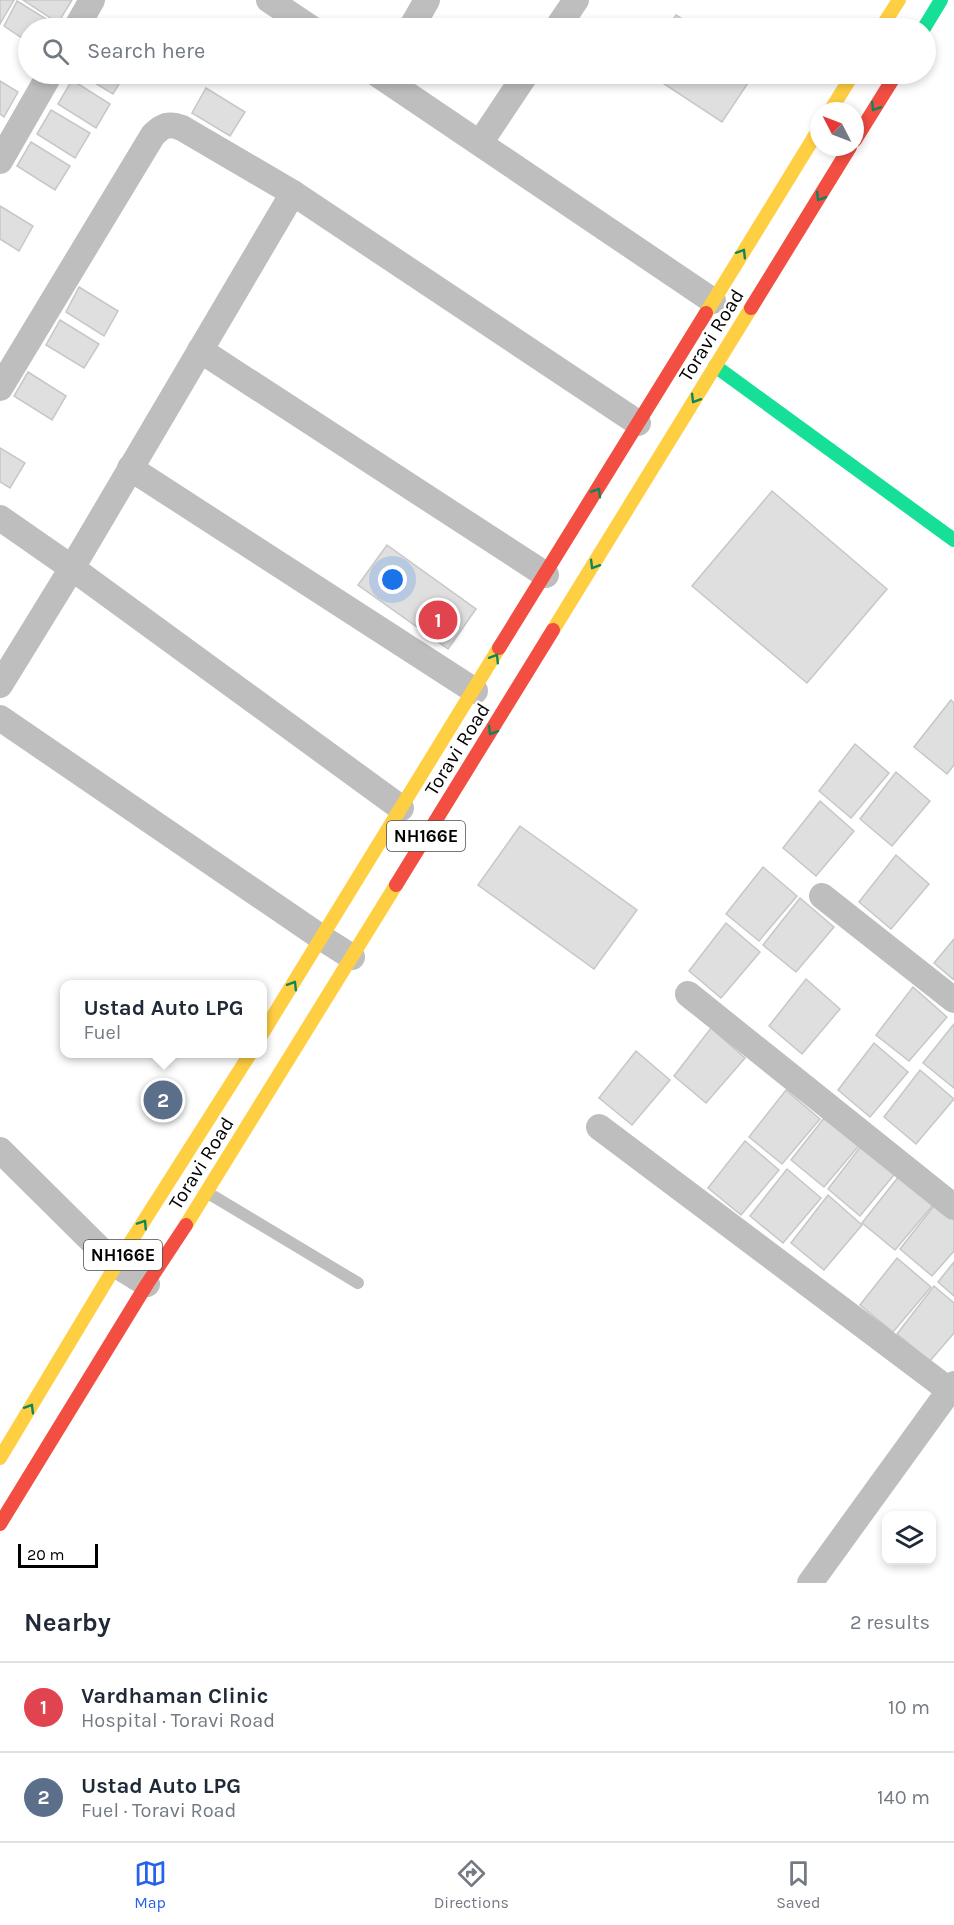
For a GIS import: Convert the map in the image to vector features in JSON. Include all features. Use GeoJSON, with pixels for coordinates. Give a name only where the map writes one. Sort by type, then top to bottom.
{"type":"FeatureCollection","features":[{"type":"Feature","properties":{"kind":"main road"},"geometry":{"type":"LineString","coordinates":[[887,18],[899,0]]}},
{"type":"Feature","properties":{"kind":"main road"},"geometry":{"type":"LineString","coordinates":[[930,18],[941,0]]}},
{"type":"Feature","properties":{"kind":"main road"},"geometry":{"type":"LineString","coordinates":[[836,102],[847,84]]}},
{"type":"Feature","properties":{"kind":"main road"},"geometry":{"type":"LineString","coordinates":[[864,126],[890,84]]}},
{"type":"Feature","properties":{"kind":"main road","name":"Toravi Road"},"geometry":{"type":"LineString","coordinates":[[267,1026],[810,144]]}},
{"type":"Feature","properties":{"kind":"main road","name":"Toravi Road"},"geometry":{"type":"LineString","coordinates":[[0,1524],[844,156]]}},
{"type":"Feature","properties":{"kind":"main road"},"geometry":{"type":"LineString","coordinates":[[715,366],[954,540]]}},
{"type":"Feature","properties":{"kind":"main road","name":"Toravi Road"},"geometry":{"type":"LineString","coordinates":[[0,1458],[116,1265],[247,1058]]}},
{"type":"Feature","properties":{"kind":"street"},"geometry":{"type":"LineString","coordinates":[[82,18],[92,0]]}},
{"type":"Feature","properties":{"kind":"street"},"geometry":{"type":"LineString","coordinates":[[269,0],[296,18]]}},
{"type":"Feature","properties":{"kind":"street"},"geometry":{"type":"LineString","coordinates":[[417,18],[427,0]]}},
{"type":"Feature","properties":{"kind":"street"},"geometry":{"type":"LineString","coordinates":[[564,18],[576,0]]}},
{"type":"Feature","properties":{"kind":"street"},"geometry":{"type":"LineString","coordinates":[[0,160],[44,84]]}},
{"type":"Feature","properties":{"kind":"street"},"geometry":{"type":"LineString","coordinates":[[395,84],[713,301]]}},
{"type":"Feature","properties":{"kind":"street"},"geometry":{"type":"LineString","coordinates":[[480,143],[519,84]]}},
{"type":"Feature","properties":{"kind":"street"},"geometry":{"type":"LineString","coordinates":[[0,388],[153,135],[160,127],[170,124],[182,128],[293,193],[638,423]]}},
{"type":"Feature","properties":{"kind":"street"},"geometry":{"type":"LineString","coordinates":[[0,685],[8,654],[72,568],[293,193]]}},
{"type":"Feature","properties":{"kind":"street"},"geometry":{"type":"LineString","coordinates":[[200,350],[546,575]]}},
{"type":"Feature","properties":{"kind":"street"},"geometry":{"type":"LineString","coordinates":[[130,468],[475,691]]}},
{"type":"Feature","properties":{"kind":"street"},"geometry":{"type":"LineString","coordinates":[[0,518],[401,808]]}},
{"type":"Feature","properties":{"kind":"street"},"geometry":{"type":"LineString","coordinates":[[0,718],[352,957]]}},
{"type":"Feature","properties":{"kind":"street"},"geometry":{"type":"LineString","coordinates":[[822,896],[954,1000]]}},
{"type":"Feature","properties":{"kind":"street"},"geometry":{"type":"LineString","coordinates":[[687,994],[954,1207]]}},
{"type":"Feature","properties":{"kind":"street"},"geometry":{"type":"LineString","coordinates":[[599,1126],[952,1387],[810,1583]]}},
{"type":"Feature","properties":{"kind":"street"},"geometry":{"type":"LineString","coordinates":[[0,1150],[116,1265],[147,1284]]}},
{"type":"Feature","properties":{"kind":"lane"},"geometry":{"type":"LineString","coordinates":[[207,1192],[358,1283]]}},
{"type":"Feature","properties":{"kind":"building"},"geometry":{"type":"Polygon","coordinates":[[[0,0],[14,0],[0,24],[0,0]]]}},
{"type":"Feature","properties":{"kind":"building"},"geometry":{"type":"Polygon","coordinates":[[[23,0],[72,0],[61,18],[50,18],[23,0]]]}},
{"type":"Feature","properties":{"kind":"building"},"geometry":{"type":"Polygon","coordinates":[[[17,1],[45,18],[18,18],[18,35],[4,26],[17,1]]]}},
{"type":"Feature","properties":{"kind":"building"},"geometry":{"type":"Polygon","coordinates":[[[0,81],[18,92],[4,117],[0,114],[0,81]]]}},
{"type":"Feature","properties":{"kind":"building"},"geometry":{"type":"Polygon","coordinates":[[[70,84],[78,84],[110,104],[96,128],[58,104],[70,84]]]}},
{"type":"Feature","properties":{"kind":"building"},"geometry":{"type":"Polygon","coordinates":[[[96,84],[119,84],[113,94],[96,84]]]}},
{"type":"Feature","properties":{"kind":"building"},"geometry":{"type":"Polygon","coordinates":[[[664,84],[747,84],[722,122],[664,84]]]}},
{"type":"Feature","properties":{"kind":"building"},"geometry":{"type":"Polygon","coordinates":[[[206,88],[245,112],[230,136],[192,113],[206,88]]]}},
{"type":"Feature","properties":{"kind":"building"},"geometry":{"type":"Polygon","coordinates":[[[51,110],[90,133],[75,158],[37,134],[51,110]]]}},
{"type":"Feature","properties":{"kind":"building"},"geometry":{"type":"Polygon","coordinates":[[[31,142],[70,166],[55,190],[17,166],[31,142]]]}},
{"type":"Feature","properties":{"kind":"building"},"geometry":{"type":"Polygon","coordinates":[[[0,206],[33,226],[19,251],[0,239],[0,206]]]}},
{"type":"Feature","properties":{"kind":"building"},"geometry":{"type":"Polygon","coordinates":[[[79,287],[118,311],[104,336],[66,312],[79,287]]]}},
{"type":"Feature","properties":{"kind":"building"},"geometry":{"type":"Polygon","coordinates":[[[60,320],[99,344],[84,368],[46,345],[60,320]]]}},
{"type":"Feature","properties":{"kind":"building"},"geometry":{"type":"Polygon","coordinates":[[[28,372],[66,396],[52,420],[14,396],[28,372]]]}},
{"type":"Feature","properties":{"kind":"building"},"geometry":{"type":"Polygon","coordinates":[[[0,448],[25,463],[10,488],[0,482],[0,448]]]}},
{"type":"Feature","properties":{"kind":"building"},"geometry":{"type":"Polygon","coordinates":[[[772,491],[887,589],[807,683],[692,586],[772,491]]]}},
{"type":"Feature","properties":{"kind":"building"},"geometry":{"type":"Polygon","coordinates":[[[387,545],[476,609],[448,649],[358,585],[387,545]]]}},
{"type":"Feature","properties":{"kind":"building"},"geometry":{"type":"Polygon","coordinates":[[[951,700],[954,703],[954,765],[947,774],[914,747],[951,700]]]}},
{"type":"Feature","properties":{"kind":"building"},"geometry":{"type":"Polygon","coordinates":[[[855,744],[889,773],[851,818],[819,791],[855,744]]]}},
{"type":"Feature","properties":{"kind":"building"},"geometry":{"type":"Polygon","coordinates":[[[896,772],[930,801],[892,846],[860,819],[896,772]]]}},
{"type":"Feature","properties":{"kind":"building"},"geometry":{"type":"Polygon","coordinates":[[[820,801],[854,831],[816,876],[783,848],[820,801]]]}},
{"type":"Feature","properties":{"kind":"building"},"geometry":{"type":"Polygon","coordinates":[[[520,826],[637,910],[594,969],[478,885],[520,826]]]}},
{"type":"Feature","properties":{"kind":"building"},"geometry":{"type":"Polygon","coordinates":[[[896,855],[929,884],[891,929],[859,902],[896,855]]]}},
{"type":"Feature","properties":{"kind":"building"},"geometry":{"type":"Polygon","coordinates":[[[763,867],[797,896],[759,941],[726,914],[763,867]]]}},
{"type":"Feature","properties":{"kind":"building"},"geometry":{"type":"Polygon","coordinates":[[[800,898],[834,927],[796,972],[763,945],[800,898]]]}},
{"type":"Feature","properties":{"kind":"building"},"geometry":{"type":"Polygon","coordinates":[[[726,923],[760,952],[721,998],[689,971],[726,923]]]}},
{"type":"Feature","properties":{"kind":"building"},"geometry":{"type":"Polygon","coordinates":[[[954,939],[954,980],[934,963],[954,939]]]}},
{"type":"Feature","properties":{"kind":"building"},"geometry":{"type":"Polygon","coordinates":[[[806,979],[840,1009],[802,1054],[769,1026],[806,979]]]}},
{"type":"Feature","properties":{"kind":"building"},"geometry":{"type":"Polygon","coordinates":[[[913,987],[947,1017],[909,1061],[876,1035],[913,987]]]}},
{"type":"Feature","properties":{"kind":"building"},"geometry":{"type":"Polygon","coordinates":[[[954,1024],[954,1088],[923,1063],[954,1024]]]}},
{"type":"Feature","properties":{"kind":"building"},"geometry":{"type":"Polygon","coordinates":[[[711,1028],[745,1058],[706,1103],[674,1076],[711,1028]]]}},
{"type":"Feature","properties":{"kind":"building"},"geometry":{"type":"Polygon","coordinates":[[[874,1043],[908,1072],[870,1117],[838,1090],[874,1043]]]}},
{"type":"Feature","properties":{"kind":"building"},"geometry":{"type":"Polygon","coordinates":[[[636,1051],[670,1080],[632,1125],[599,1098],[636,1051]]]}},
{"type":"Feature","properties":{"kind":"building"},"geometry":{"type":"Polygon","coordinates":[[[920,1070],[954,1099],[916,1144],[884,1117],[920,1070]]]}},
{"type":"Feature","properties":{"kind":"building"},"geometry":{"type":"Polygon","coordinates":[[[786,1090],[820,1119],[782,1164],[749,1137],[786,1090]]]}},
{"type":"Feature","properties":{"kind":"building"},"geometry":{"type":"Polygon","coordinates":[[[828,1113],[862,1142],[824,1187],[791,1160],[828,1113]]]}},
{"type":"Feature","properties":{"kind":"building"},"geometry":{"type":"Polygon","coordinates":[[[745,1141],[779,1170],[741,1215],[708,1188],[745,1141]]]}},
{"type":"Feature","properties":{"kind":"building"},"geometry":{"type":"Polygon","coordinates":[[[865,1141],[898,1170],[860,1216],[828,1189],[865,1141]]]}},
{"type":"Feature","properties":{"kind":"building"},"geometry":{"type":"Polygon","coordinates":[[[787,1169],[821,1198],[783,1243],[750,1216],[787,1169]]]}},
{"type":"Feature","properties":{"kind":"building"},"geometry":{"type":"Polygon","coordinates":[[[899,1176],[933,1205],[895,1250],[862,1223],[899,1176]]]}},
{"type":"Feature","properties":{"kind":"building"},"geometry":{"type":"Polygon","coordinates":[[[828,1195],[862,1225],[824,1270],[791,1243],[828,1195]]]}},
{"type":"Feature","properties":{"kind":"building"},"geometry":{"type":"Polygon","coordinates":[[[937,1202],[954,1217],[954,1251],[932,1276],[900,1249],[937,1202]]]}},
{"type":"Feature","properties":{"kind":"building"},"geometry":{"type":"Polygon","coordinates":[[[897,1258],[931,1287],[893,1332],[860,1305],[897,1258]]]}},
{"type":"Feature","properties":{"kind":"building"},"geometry":{"type":"Polygon","coordinates":[[[954,1262],[954,1296],[938,1282],[954,1262]]]}},
{"type":"Feature","properties":{"kind":"building"},"geometry":{"type":"Polygon","coordinates":[[[934,1286],[954,1303],[954,1333],[930,1361],[897,1334],[934,1286]]]}},
{"type":"Feature","properties":{"kind":"traffic: fast"},"geometry":{"type":"LineString","coordinates":[[930,18],[941,0]]}},
{"type":"Feature","properties":{"kind":"traffic: fast"},"geometry":{"type":"LineString","coordinates":[[715,366],[954,540]]}},
{"type":"Feature","properties":{"kind":"traffic: slow"},"geometry":{"type":"LineString","coordinates":[[887,18],[899,0]]}},
{"type":"Feature","properties":{"kind":"traffic: slow"},"geometry":{"type":"LineString","coordinates":[[836,102],[847,84]]}},
{"type":"Feature","properties":{"kind":"traffic: slow"},"geometry":{"type":"LineString","coordinates":[[706,313],[810,144]]}},
{"type":"Feature","properties":{"kind":"traffic: slow"},"geometry":{"type":"LineString","coordinates":[[553,630],[751,308]]}},
{"type":"Feature","properties":{"kind":"traffic: slow"},"geometry":{"type":"LineString","coordinates":[[267,1026],[499,648]]}},
{"type":"Feature","properties":{"kind":"traffic: slow"},"geometry":{"type":"LineString","coordinates":[[186,1225],[396,885]]}},
{"type":"Feature","properties":{"kind":"traffic: slow"},"geometry":{"type":"LineString","coordinates":[[0,1458],[116,1265],[247,1058]]}},
{"type":"Feature","properties":{"kind":"traffic: jam"},"geometry":{"type":"LineString","coordinates":[[864,126],[890,84]]}},
{"type":"Feature","properties":{"kind":"traffic: jam"},"geometry":{"type":"LineString","coordinates":[[751,308],[844,156]]}},
{"type":"Feature","properties":{"kind":"traffic: jam"},"geometry":{"type":"LineString","coordinates":[[499,648],[706,313]]}},
{"type":"Feature","properties":{"kind":"traffic: jam"},"geometry":{"type":"LineString","coordinates":[[396,885],[553,630]]}},
{"type":"Feature","properties":{"kind":"traffic: jam"},"geometry":{"type":"LineString","coordinates":[[0,1524],[147,1284],[186,1225]]}},
{"type":"Feature","properties":{"kind":"place","name":"Vardhaman Clinic"},"geometry":{"type":"Point","coordinates":[438,620]}},
{"type":"Feature","properties":{"kind":"place","name":"Ustad Auto LPG"},"geometry":{"type":"Point","coordinates":[163,1100]}}]}
